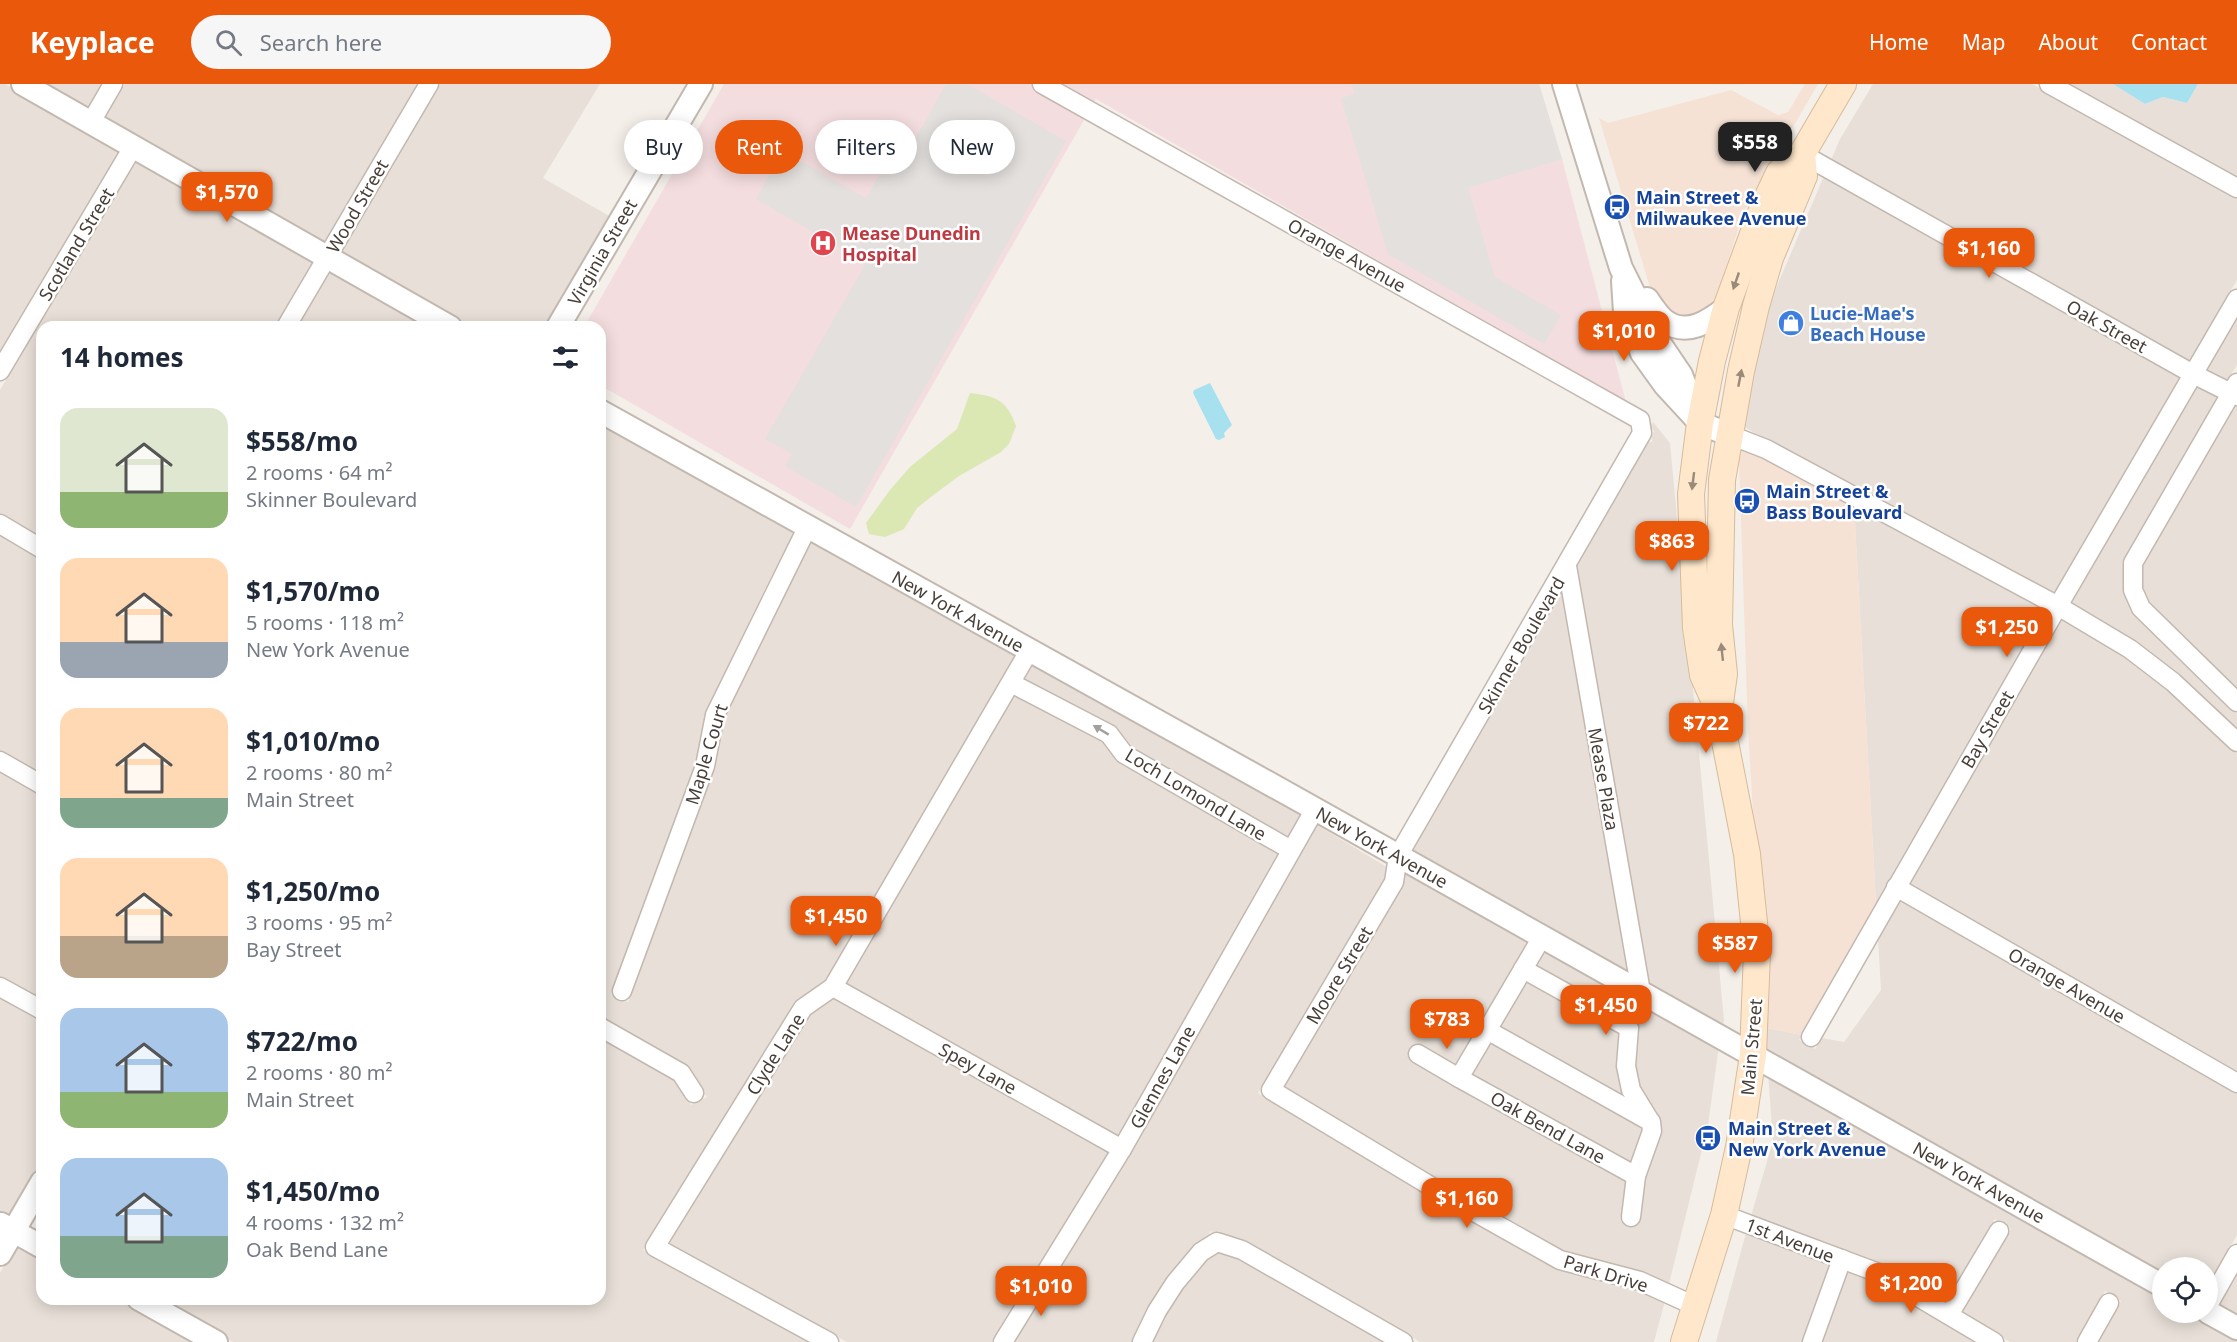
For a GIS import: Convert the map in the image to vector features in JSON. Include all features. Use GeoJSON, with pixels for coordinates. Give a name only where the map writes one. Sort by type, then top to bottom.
{"type":"FeatureCollection","features":[{"type":"Feature","properties":{"kind":"main road"},"geometry":{"type":"LineString","coordinates":[[1700,423],[1712,361],[1726,308],[1755,225],[1779,173],[1802,154],[1843,84]]}},
{"type":"Feature","properties":{"kind":"main road"},"geometry":{"type":"LineString","coordinates":[[1730,435],[1756,306],[1770,258],[1804,176],[1802,154]]}},
{"type":"Feature","properties":{"kind":"main road","name":"Main Street"},"geometry":{"type":"LineString","coordinates":[[1684,1342],[1724,1215],[1739,1147],[1753,1055],[1757,952],[1747,854],[1719,711],[1702,675],[1696,628],[1691,494],[1700,423]]}},
{"type":"Feature","properties":{"kind":"main road","name":"Main Street"},"geometry":{"type":"LineString","coordinates":[[1719,711],[1724,674],[1719,625],[1720,515],[1722,480],[1730,435]]}},
{"type":"Feature","properties":{"kind":"street"},"geometry":{"type":"LineString","coordinates":[[23,84],[440,321]]}},
{"type":"Feature","properties":{"kind":"street"},"geometry":{"type":"LineString","coordinates":[[91,122],[113,84]]}},
{"type":"Feature","properties":{"kind":"street","name":"Wood Street"},"geometry":{"type":"LineString","coordinates":[[290,321],[429,84]]}},
{"type":"Feature","properties":{"kind":"street","name":"Virginia Street"},"geometry":{"type":"LineString","coordinates":[[562,321],[701,84]]}},
{"type":"Feature","properties":{"kind":"street","name":"Orange Avenue"},"geometry":{"type":"LineString","coordinates":[[1042,84],[1640,420],[1642,433]]}},
{"type":"Feature","properties":{"kind":"street","name":"Main Street"},"geometry":{"type":"LineString","coordinates":[[1564,84],[1622,268],[1656,338],[1682,375],[1700,423]]}},
{"type":"Feature","properties":{"kind":"street"},"geometry":{"type":"LineString","coordinates":[[2049,84],[2237,188]]}},
{"type":"Feature","properties":{"kind":"street","name":"Scotland Street"},"geometry":{"type":"LineString","coordinates":[[0,371],[133,147]]}},
{"type":"Feature","properties":{"kind":"street","name":"Oak Street"},"geometry":{"type":"LineString","coordinates":[[1802,154],[2193,374],[2235,390]]}},
{"type":"Feature","properties":{"kind":"street"},"geometry":{"type":"LineString","coordinates":[[1622,268],[1665,321],[1681,328],[1695,327],[1711,320],[1726,308]]}},
{"type":"Feature","properties":{"kind":"street","name":"Bay Street"},"geometry":{"type":"LineString","coordinates":[[1811,1037],[2237,299]]}},
{"type":"Feature","properties":{"kind":"street"},"geometry":{"type":"LineString","coordinates":[[2235,390],[2133,563],[2133,590],[2141,608],[2237,702]]}},
{"type":"Feature","properties":{"kind":"street","name":"New York Avenue"},"geometry":{"type":"LineString","coordinates":[[606,414],[1315,809],[2152,1280]]}},
{"type":"Feature","properties":{"kind":"street"},"geometry":{"type":"LineString","coordinates":[[1700,423],[1766,449],[2058,606],[2130,649],[2173,682],[2237,742]]}},
{"type":"Feature","properties":{"kind":"street","name":"Skinner Boulevard"},"geometry":{"type":"LineString","coordinates":[[1398,856],[1642,433]]}},
{"type":"Feature","properties":{"kind":"street"},"geometry":{"type":"LineString","coordinates":[[0,524],[36,545]]}},
{"type":"Feature","properties":{"kind":"street","name":"Maple Court"},"geometry":{"type":"LineString","coordinates":[[622,990],[705,766],[715,715],[808,526]]}},
{"type":"Feature","properties":{"kind":"street","name":"Mease Plaza"},"geometry":{"type":"LineString","coordinates":[[1566,566],[1641,992]]}},
{"type":"Feature","properties":{"kind":"street","name":"Clyde Lane"},"geometry":{"type":"LineString","coordinates":[[829,1342],[655,1247],[803,1008],[833,987],[1029,651]]}},
{"type":"Feature","properties":{"kind":"street","name":"Loch Lomond Lane"},"geometry":{"type":"LineString","coordinates":[[1011,683],[1109,734],[1124,754],[1291,850]]}},
{"type":"Feature","properties":{"kind":"street"},"geometry":{"type":"LineString","coordinates":[[0,761],[36,782]]}},
{"type":"Feature","properties":{"kind":"street","name":"Glennes Lane"},"geometry":{"type":"LineString","coordinates":[[1004,1342],[1122,1149],[1315,809]]}},
{"type":"Feature","properties":{"kind":"street","name":"Moore Street"},"geometry":{"type":"LineString","coordinates":[[1271,1090],[1394,882],[1398,856]]}},
{"type":"Feature","properties":{"kind":"street","name":"Orange Avenue"},"geometry":{"type":"LineString","coordinates":[[1896,887],[2237,1083]]}},
{"type":"Feature","properties":{"kind":"street"},"geometry":{"type":"LineString","coordinates":[[1459,1077],[1542,937]]}},
{"type":"Feature","properties":{"kind":"street"},"geometry":{"type":"LineString","coordinates":[[1523,969],[1629,1028],[1626,1066],[1631,1090],[1651,1122],[1652,1131],[1636,1176],[1632,1217]]}},
{"type":"Feature","properties":{"kind":"street"},"geometry":{"type":"LineString","coordinates":[[0,987],[36,1007]]}},
{"type":"Feature","properties":{"kind":"street","name":"Spey Lane"},"geometry":{"type":"LineString","coordinates":[[833,987],[1122,1149]]}},
{"type":"Feature","properties":{"kind":"street"},"geometry":{"type":"LineString","coordinates":[[606,1030],[681,1073],[694,1093]]}},
{"type":"Feature","properties":{"kind":"street"},"geometry":{"type":"LineString","coordinates":[[1487,1030],[1651,1122]]}},
{"type":"Feature","properties":{"kind":"street","name":"Oak Bend Lane"},"geometry":{"type":"LineString","coordinates":[[1418,1054],[1636,1176]]}},
{"type":"Feature","properties":{"kind":"street","name":"Park Drive"},"geometry":{"type":"LineString","coordinates":[[1271,1090],[1462,1205],[1560,1260],[1640,1281],[1695,1306]]}},
{"type":"Feature","properties":{"kind":"street"},"geometry":{"type":"LineString","coordinates":[[0,1254],[7,1227],[36,1190]]}},
{"type":"Feature","properties":{"kind":"street","name":"1st Avenue"},"geometry":{"type":"LineString","coordinates":[[1724,1215],[1842,1259],[1812,1342]]}},
{"type":"Feature","properties":{"kind":"street"},"geometry":{"type":"LineString","coordinates":[[7,1227],[36,1243]]}},
{"type":"Feature","properties":{"kind":"street"},"geometry":{"type":"LineString","coordinates":[[1949,1315],[1999,1231]]}},
{"type":"Feature","properties":{"kind":"street"},"geometry":{"type":"LineString","coordinates":[[1142,1342],[1157,1311],[1175,1283],[1201,1252],[1217,1242],[1242,1250],[1403,1342]]}},
{"type":"Feature","properties":{"kind":"street"},"geometry":{"type":"LineString","coordinates":[[2218,1287],[2237,1254]]}},
{"type":"Feature","properties":{"kind":"street"},"geometry":{"type":"LineString","coordinates":[[1842,1259],[1876,1272],[1994,1342]]}},
{"type":"Feature","properties":{"kind":"street"},"geometry":{"type":"LineString","coordinates":[[2087,1342],[2109,1303]]}},
{"type":"Feature","properties":{"kind":"street"},"geometry":{"type":"LineString","coordinates":[[150,1305],[216,1342]]}},
{"type":"Feature","properties":{"kind":"street"},"geometry":{"type":"LineString","coordinates":[[2218,1318],[2237,1328]]}},
{"type":"Feature","properties":{"kind":"shaded area"},"geometry":{"type":"Polygon","coordinates":[[[0,84],[5,84],[121,149],[0,353],[0,84]]]}},
{"type":"Feature","properties":{"kind":"shaded area"},"geometry":{"type":"Polygon","coordinates":[[[41,84],[102,84],[87,110],[41,84]]]}},
{"type":"Feature","properties":{"kind":"shaded area"},"geometry":{"type":"Polygon","coordinates":[[[125,84],[417,84],[324,244],[103,120],[125,84]]]}},
{"type":"Feature","properties":{"kind":"shaded area"},"geometry":{"type":"Polygon","coordinates":[[[440,84],[600,84],[543,178],[611,217],[550,321],[457,321],[340,254],[440,84]]]}},
{"type":"Feature","properties":{"kind":"shaded area","name":"Mease Dunedin Hospital"},"geometry":{"type":"Polygon","coordinates":[[[724,84],[1539,84],[1562,159],[1626,402],[1096,99],[850,529],[606,388],[606,321],[587,321],[672,174],[703,174],[703,120],[724,84]]]}},
{"type":"Feature","properties":{"kind":"shaded area"},"geometry":{"type":"Polygon","coordinates":[[[946,84],[967,84],[1066,141],[856,507],[785,466],[792,454],[765,439],[866,263],[756,199],[770,174],[803,174],[803,162],[815,169],[815,174],[824,174],[866,198],[880,174],[917,174],[917,136],[946,84]]]}},
{"type":"Feature","properties":{"kind":"shaded area"},"geometry":{"type":"Polygon","coordinates":[[[1352,84],[1539,84],[1562,159],[1468,188],[1495,277],[1561,315],[1544,344],[1388,254],[1341,98],[1355,94],[1352,84]]]}},
{"type":"Feature","properties":{"kind":"shaded area"},"geometry":{"type":"Polygon","coordinates":[[[1805,84],[1818,84],[1743,213],[1715,304],[1692,319],[1671,314],[1651,291],[1599,118],[1608,123],[1731,90],[1778,115],[1788,112],[1805,84]]]}},
{"type":"Feature","properties":{"kind":"shaded area"},"geometry":{"type":"Polygon","coordinates":[[[1873,84],[2032,84],[2237,198],[2237,280],[2189,362],[1831,160],[1840,139],[1873,84]]]}},
{"type":"Feature","properties":{"kind":"shaded area"},"geometry":{"type":"Polygon","coordinates":[[[2067,84],[2113,84],[2145,104],[2163,97],[2187,103],[2198,84],[2237,84],[2237,178],[2067,84]]]}},
{"type":"Feature","properties":{"kind":"shaded area"},"geometry":{"type":"Polygon","coordinates":[[[137,159],[315,259],[279,321],[41,321],[137,159]]]}},
{"type":"Feature","properties":{"kind":"shaded area"},"geometry":{"type":"Polygon","coordinates":[[[1824,176],[2180,377],[2054,594],[1762,438],[1742,425],[1762,321],[1824,176]]]}},
{"type":"Feature","properties":{"kind":"shaded area"},"geometry":{"type":"Polygon","coordinates":[[[332,269],[423,321],[301,321],[332,269]]]}},
{"type":"Feature","properties":{"kind":"shaded area"},"geometry":{"type":"Polygon","coordinates":[[[2237,318],[2237,365],[2227,381],[2206,371],[2237,318]]]}},
{"type":"Feature","properties":{"kind":"shaded area"},"geometry":{"type":"Polygon","coordinates":[[[36,329],[36,535],[0,514],[0,390],[36,329]]]}},
{"type":"Feature","properties":{"kind":"shaded area"},"geometry":{"type":"Polygon","coordinates":[[[2197,386],[2218,396],[2125,558],[2125,593],[2134,613],[2237,714],[2237,730],[2179,676],[2070,603],[2197,386]]]}},
{"type":"Feature","properties":{"kind":"shaded area"},"geometry":{"type":"Polygon","coordinates":[[[2236,405],[2237,690],[2149,603],[2143,589],[2142,566],[2236,405]]]}},
{"type":"Feature","properties":{"kind":"shaded area"},"geometry":{"type":"Polygon","coordinates":[[[1653,422],[1670,443],[1723,1028],[1649,987],[1576,568],[1648,442],[1652,442],[1654,431],[1650,427],[1653,422]]]}},
{"type":"Feature","properties":{"kind":"shaded area"},"geometry":{"type":"Polygon","coordinates":[[[606,424],[795,529],[706,710],[696,763],[611,995],[628,1002],[714,770],[724,718],[812,538],[1017,654],[826,981],[795,1003],[643,1250],[811,1342],[233,1342],[168,1305],[606,1305],[606,1040],[675,1079],[691,1105],[707,1097],[686,1066],[606,1021],[606,424]]]}},
{"type":"Feature","properties":{"kind":"shaded area"},"geometry":{"type":"Polygon","coordinates":[[[1740,448],[1763,457],[1854,505],[1876,903],[1802,1035],[1766,1028],[1748,729],[1740,448]]]}},
{"type":"Feature","properties":{"kind":"shaded area"},"geometry":{"type":"Polygon","coordinates":[[[1854,505],[2045,608],[1876,903],[1854,505]]]}},
{"type":"Feature","properties":{"kind":"shaded area"},"geometry":{"type":"Polygon","coordinates":[[[0,533],[36,554],[36,772],[0,751],[0,533]]]}},
{"type":"Feature","properties":{"kind":"shaded area"},"geometry":{"type":"Polygon","coordinates":[[[1562,593],[1629,975],[1411,854],[1562,593]]]}},
{"type":"Feature","properties":{"kind":"shaded area"},"geometry":{"type":"Polygon","coordinates":[[[2062,618],[2125,656],[2167,688],[2237,754],[2237,1073],[1909,884],[2062,618]]]}},
{"type":"Feature","properties":{"kind":"shaded area"},"geometry":{"type":"Polygon","coordinates":[[[1033,663],[1300,815],[1287,838],[1130,748],[1113,727],[1024,680],[1033,663]]]}},
{"type":"Feature","properties":{"kind":"shaded area"},"geometry":{"type":"Polygon","coordinates":[[[1015,695],[1103,740],[1119,762],[1278,853],[1118,1137],[846,984],[1015,695]]]}},
{"type":"Feature","properties":{"kind":"shaded area"},"geometry":{"type":"Polygon","coordinates":[[[0,771],[36,792],[36,997],[0,977],[0,771]]]}},
{"type":"Feature","properties":{"kind":"shaded area"},"geometry":{"type":"Polygon","coordinates":[[[1317,825],[1387,867],[1385,879],[1258,1093],[1457,1213],[1665,1301],[1654,1342],[1420,1342],[1246,1243],[1223,1235],[1219,1231],[1215,1233],[1210,1231],[1209,1236],[1193,1246],[1167,1277],[1149,1306],[1132,1342],[1015,1342],[1126,1161],[1317,825]]]}},
{"type":"Feature","properties":{"kind":"shaded area"},"geometry":{"type":"Polygon","coordinates":[[[1405,870],[1719,1046],[1708,1125],[1669,1284],[1643,1273],[1563,1252],[1466,1198],[1283,1088],[1402,887],[1405,870]]]}},
{"type":"Feature","properties":{"kind":"shaded area"},"geometry":{"type":"Polygon","coordinates":[[[1900,899],[2237,1093],[2237,1235],[2218,1268],[2218,1257],[2152,1257],[2152,1271],[1767,1053],[1766,1028],[1802,1035],[1799,1040],[1815,1049],[1822,1038],[1844,1042],[1881,990],[1878,939],[1900,899]]]}},
{"type":"Feature","properties":{"kind":"shaded area"},"geometry":{"type":"Polygon","coordinates":[[[0,996],[36,1017],[36,1174],[9,1219],[0,1213],[0,996]]]}},
{"type":"Feature","properties":{"kind":"shaded area"},"geometry":{"type":"Polygon","coordinates":[[[834,997],[1109,1152],[992,1342],[847,1342],[668,1245],[811,1014],[834,997]]]}},
{"type":"Feature","properties":{"kind":"shaded area"},"geometry":{"type":"Polygon","coordinates":[[[1768,1073],[2152,1290],[2152,1323],[2210,1323],[2237,1338],[2237,1342],[2098,1342],[2121,1301],[2105,1291],[2076,1342],[2010,1342],[1962,1313],[2011,1229],[1995,1219],[1945,1303],[1751,1216],[1773,1141],[1768,1073]]]}},
{"type":"Feature","properties":{"kind":"shaded area"},"geometry":{"type":"Polygon","coordinates":[[[1746,1233],[1830,1264],[1802,1342],[1716,1342],[1746,1233]]]}},
{"type":"Feature","properties":{"kind":"shaded area"},"geometry":{"type":"Polygon","coordinates":[[[17,1243],[36,1253],[36,1305],[132,1305],[199,1342],[0,1342],[0,1273],[17,1243]]]}},
{"type":"Feature","properties":{"kind":"shaded area"},"geometry":{"type":"Polygon","coordinates":[[[1219,1252],[1238,1258],[1386,1342],[1152,1342],[1165,1316],[1183,1289],[1208,1259],[1219,1252]]]}},
{"type":"Feature","properties":{"kind":"shaded area"},"geometry":{"type":"Polygon","coordinates":[[[1848,1271],[1872,1280],[1976,1342],[1822,1342],[1848,1271]]]}},
{"type":"Feature","properties":{"kind":"shaded area"},"geometry":{"type":"Polygon","coordinates":[[[2237,1273],[2237,1319],[2218,1308],[2237,1273]]]}},
{"type":"Feature","properties":{"kind":"green space"},"geometry":{"type":"Polygon","coordinates":[[[970,393],[994,398],[1009,410],[1016,426],[1009,444],[1001,452],[959,476],[917,508],[904,529],[885,537],[869,534],[866,523],[890,490],[910,467],[957,429],[970,393]]]}},
{"type":"Feature","properties":{"kind":"water"},"geometry":{"type":"Polygon","coordinates":[[[2113,84],[2198,84],[2187,103],[2163,97],[2145,104],[2113,84]]]}},
{"type":"Feature","properties":{"kind":"water"},"geometry":{"type":"Polygon","coordinates":[[[1210,383],[1232,425],[1224,433],[1225,437],[1219,440],[1216,439],[1193,393],[1194,390],[1210,383]]]}},
{"type":"Feature","properties":{"kind":"place","name":"Main Street & Milwaukee Avenue"},"geometry":{"type":"Point","coordinates":[1617,207]}},
{"type":"Feature","properties":{"kind":"place","name":"Mease Dunedin Hospital"},"geometry":{"type":"Point","coordinates":[823,243]}},
{"type":"Feature","properties":{"kind":"place","name":"Lucie-Mae's Beach House"},"geometry":{"type":"Point","coordinates":[1791,323]}},
{"type":"Feature","properties":{"kind":"place","name":"Main Street & Bass Boulevard"},"geometry":{"type":"Point","coordinates":[1747,501]}},
{"type":"Feature","properties":{"kind":"place","name":"Main Street & New York Avenue"},"geometry":{"type":"Point","coordinates":[1708,1138]}}]}
